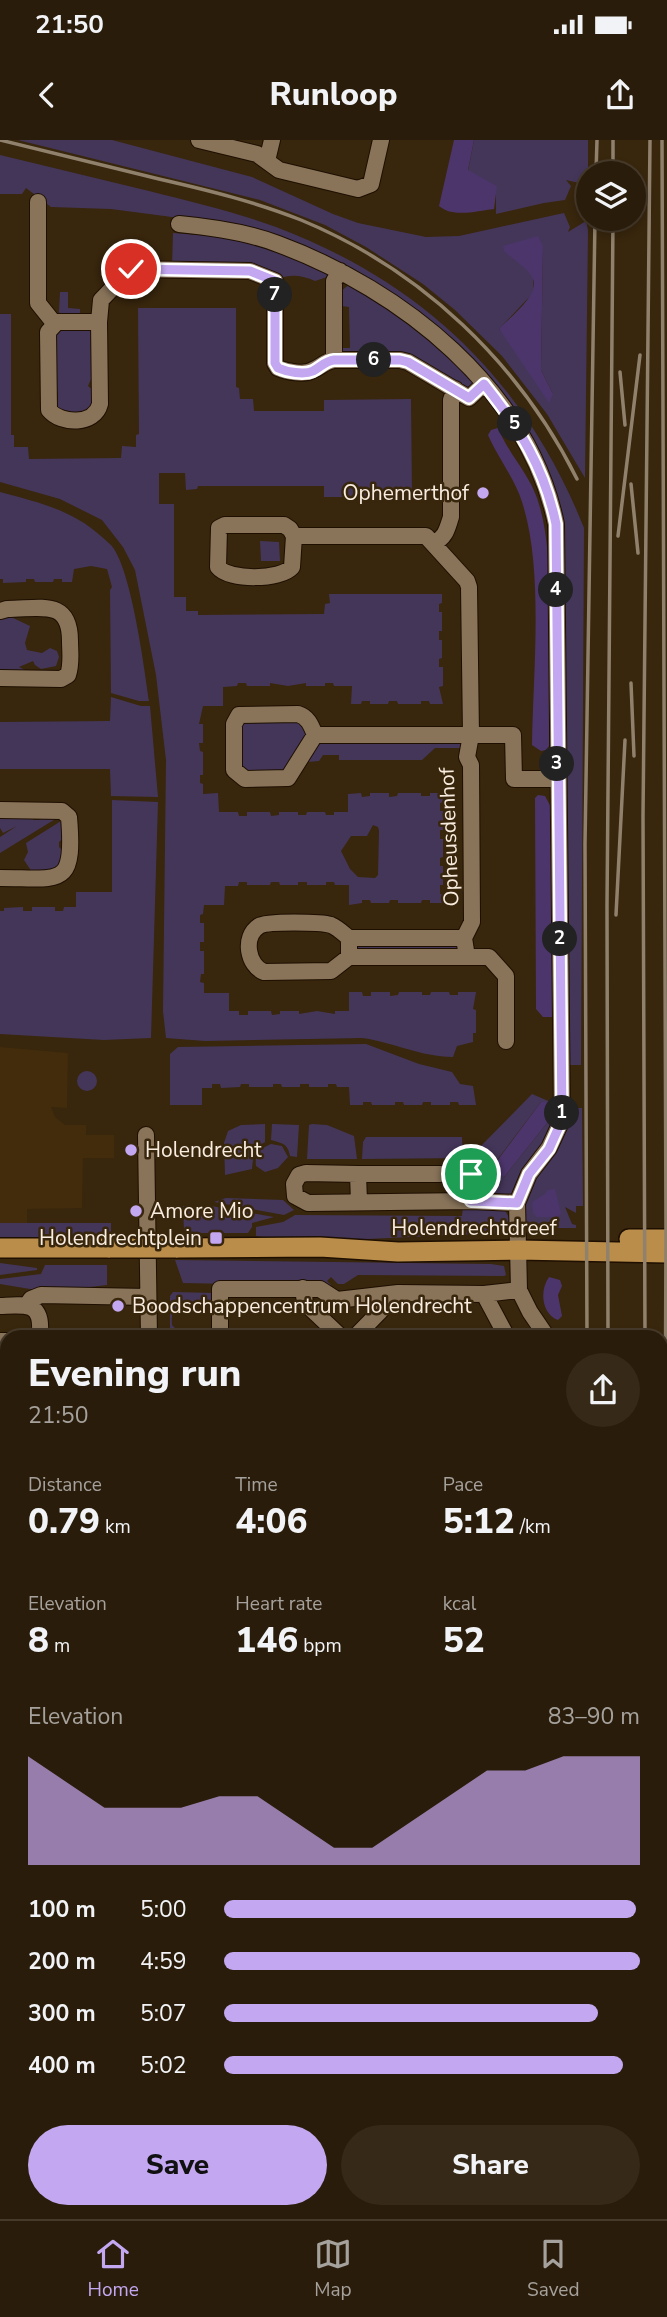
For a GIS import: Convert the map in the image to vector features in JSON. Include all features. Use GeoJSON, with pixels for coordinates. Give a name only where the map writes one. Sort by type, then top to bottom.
{"type":"FeatureCollection","features":[{"type":"Feature","properties":{"kind":"main road","name":"Holendrechtdreef"},"geometry":{"type":"LineString","coordinates":[[0,1248],[320,1247],[424,1239],[519,1244],[627,1245]]}},
{"type":"Feature","properties":{"kind":"main road"},"geometry":{"type":"LineString","coordinates":[[627,1245],[667,1239]]}},
{"type":"Feature","properties":{"kind":"main road"},"geometry":{"type":"LineString","coordinates":[[627,1245],[667,1253]]}},
{"type":"Feature","properties":{"kind":"street"},"geometry":{"type":"LineString","coordinates":[[199,140],[257,154],[279,170],[358,189],[371,184],[381,140]]}},
{"type":"Feature","properties":{"kind":"street"},"geometry":{"type":"LineString","coordinates":[[267,161],[272,140]]}},
{"type":"Feature","properties":{"kind":"street"},"geometry":{"type":"LineString","coordinates":[[38,202],[38,303],[54,323]]}},
{"type":"Feature","properties":{"kind":"street"},"geometry":{"type":"LineString","coordinates":[[178,224],[209,227],[276,243],[340,271],[404,311],[457,355],[507,413],[534,456],[550,499],[556,524],[562,1120],[557,1133],[529,1174],[517,1203],[519,1290],[542,1330]]}},
{"type":"Feature","properties":{"kind":"street"},"geometry":{"type":"LineString","coordinates":[[54,323],[48,332],[49,410],[56,417],[75,420],[89,419],[98,410],[101,300],[131,269],[260,273],[275,281],[279,308],[275,363],[278,368],[306,372],[313,371],[326,361],[334,360],[408,362],[469,398],[484,384]]}},
{"type":"Feature","properties":{"kind":"street"},"geometry":{"type":"LineString","coordinates":[[334,360],[334,281],[340,271]]}},
{"type":"Feature","properties":{"kind":"street"},"geometry":{"type":"LineString","coordinates":[[54,323],[99,322]]}},
{"type":"Feature","properties":{"kind":"street"},"geometry":{"type":"LineString","coordinates":[[294,536],[421,535],[434,543],[441,540],[451,517],[451,400],[455,389]]}},
{"type":"Feature","properties":{"kind":"street"},"geometry":{"type":"LineString","coordinates":[[225,525],[284,525],[294,536],[292,566],[279,576],[229,576],[218,567],[217,533],[219,528],[225,525]]}},
{"type":"Feature","properties":{"kind":"street","name":"Opheusdenhof"},"geometry":{"type":"LineString","coordinates":[[434,543],[470,587],[471,735],[467,757],[471,765],[472,922],[464,938],[467,957]]}},
{"type":"Feature","properties":{"kind":"street"},"geometry":{"type":"LineString","coordinates":[[0,611],[57,610],[66,616],[70,625],[71,667],[68,675],[61,679],[0,678]]}},
{"type":"Feature","properties":{"kind":"street"},"geometry":{"type":"LineString","coordinates":[[298,713],[311,723],[315,735],[288,779],[245,779],[234,770],[234,724],[239,715],[298,713]]}},
{"type":"Feature","properties":{"kind":"street"},"geometry":{"type":"LineString","coordinates":[[315,735],[513,735],[514,779],[557,779]]}},
{"type":"Feature","properties":{"kind":"street"},"geometry":{"type":"LineString","coordinates":[[0,810],[62,811],[69,817],[69,858],[63,874],[47,878],[0,878]]}},
{"type":"Feature","properties":{"kind":"street","name":"Opheusdenhof"},"geometry":{"type":"LineString","coordinates":[[464,938],[349,938],[328,924],[265,923],[251,935],[250,957],[257,969],[264,972],[331,971],[349,957],[489,957],[506,976],[506,1041]]}},
{"type":"Feature","properties":{"kind":"street"},"geometry":{"type":"LineString","coordinates":[[349,938],[349,957]]}},
{"type":"Feature","properties":{"kind":"street"},"geometry":{"type":"LineString","coordinates":[[146,1135],[149,1330]]}},
{"type":"Feature","properties":{"kind":"street"},"geometry":{"type":"LineString","coordinates":[[471,1201],[471,1166],[358,1174],[306,1173],[296,1179],[294,1191],[295,1196],[308,1203],[517,1203]]}},
{"type":"Feature","properties":{"kind":"street"},"geometry":{"type":"LineString","coordinates":[[358,1174],[359,1202]]}},
{"type":"Feature","properties":{"kind":"street"},"geometry":{"type":"LineString","coordinates":[[303,1288],[305,1303],[334,1330]]}},
{"type":"Feature","properties":{"kind":"street"},"geometry":{"type":"LineString","coordinates":[[220,1330],[220,1289],[320,1289],[337,1300],[398,1293],[484,1294],[519,1290]]}},
{"type":"Feature","properties":{"kind":"street"},"geometry":{"type":"LineString","coordinates":[[362,1330],[398,1293]]}},
{"type":"Feature","properties":{"kind":"street"},"geometry":{"type":"LineString","coordinates":[[484,1294],[503,1330]]}},
{"type":"Feature","properties":{"kind":"street"},"geometry":{"type":"LineString","coordinates":[[27,1305],[31,1299],[41,1295],[148,1297]]}},
{"type":"Feature","properties":{"kind":"street"},"geometry":{"type":"LineString","coordinates":[[0,1306],[27,1305],[35,1309],[41,1320],[40,1330]]}},
{"type":"Feature","properties":{"kind":"shaded area"},"geometry":{"type":"Polygon","coordinates":[[[18,140],[112,140],[252,177],[358,223],[426,237],[459,236],[564,213],[570,227],[568,232],[576,227],[576,231],[588,231],[585,478],[547,414],[502,356],[455,310],[423,284],[366,247],[325,225],[260,200],[18,140]],[[543,246],[533,278],[534,292],[499,329],[553,394],[541,370],[543,246]]]}},
{"type":"Feature","properties":{"kind":"shaded area"},"geometry":{"type":"Polygon","coordinates":[[[454,140],[474,140],[468,170],[497,186],[494,209],[458,213],[439,206],[454,140]]]}},
{"type":"Feature","properties":{"kind":"shaded area"},"geometry":{"type":"Polygon","coordinates":[[[474,140],[588,140],[588,161],[576,161],[576,182],[566,180],[571,186],[565,200],[496,214],[496,186],[468,171],[474,140]]]}},
{"type":"Feature","properties":{"kind":"shaded area"},"geometry":{"type":"Polygon","coordinates":[[[0,155],[229,212],[276,227],[329,250],[378,277],[423,308],[464,344],[500,383],[532,427],[560,475],[584,528],[581,1065],[570,1065],[570,1062],[566,1061],[560,558],[524,428],[392,296],[210,222],[111,209],[51,207],[26,188],[22,194],[0,194],[0,155]]]}},
{"type":"Feature","properties":{"kind":"shaded area"},"geometry":{"type":"Polygon","coordinates":[[[173,233],[222,237],[275,246],[327,273],[327,277],[315,281],[298,276],[281,278],[172,266],[173,233]]]}},
{"type":"Feature","properties":{"kind":"shaded area"},"geometry":{"type":"Polygon","coordinates":[[[538,236],[543,246],[541,370],[553,394],[549,403],[499,329],[528,299],[534,285],[531,275],[504,251],[503,246],[538,236]]]}},
{"type":"Feature","properties":{"kind":"shaded area"},"geometry":{"type":"Polygon","coordinates":[[[351,283],[401,317],[446,355],[474,384],[471,390],[407,358],[346,356],[339,348],[350,348],[349,307],[335,305],[340,292],[351,283]]]}},
{"type":"Feature","properties":{"kind":"shaded area"},"geometry":{"type":"Polygon","coordinates":[[[60,292],[68,292],[68,308],[80,309],[80,318],[62,316],[59,312],[60,292]]]}},
{"type":"Feature","properties":{"kind":"shaded area"},"geometry":{"type":"Polygon","coordinates":[[[138,308],[236,308],[236,387],[239,388],[240,399],[253,399],[254,411],[324,411],[324,400],[411,399],[412,497],[324,497],[324,486],[198,486],[197,489],[186,490],[185,473],[159,473],[159,504],[174,504],[174,597],[186,597],[186,611],[198,611],[198,615],[324,614],[325,604],[330,603],[329,594],[442,594],[439,612],[442,612],[442,631],[439,631],[439,640],[442,640],[442,658],[439,659],[439,667],[443,667],[443,686],[439,687],[443,704],[421,701],[421,704],[398,704],[397,701],[389,701],[388,704],[370,704],[370,701],[362,701],[361,704],[351,704],[352,686],[334,686],[333,683],[325,683],[325,686],[270,683],[270,686],[247,686],[246,683],[238,683],[237,686],[223,687],[223,706],[203,706],[199,724],[203,724],[203,743],[199,743],[200,751],[203,752],[203,775],[200,775],[200,783],[203,784],[203,794],[218,793],[219,812],[238,812],[239,816],[247,816],[247,812],[270,812],[271,816],[279,815],[279,812],[306,815],[307,812],[325,812],[326,815],[334,815],[334,812],[348,812],[348,794],[361,793],[362,797],[370,796],[370,793],[389,793],[389,797],[397,796],[398,793],[421,793],[421,796],[430,796],[430,793],[443,793],[440,811],[443,811],[443,830],[440,830],[440,839],[443,839],[443,857],[440,858],[440,866],[443,866],[443,885],[440,885],[440,894],[443,894],[443,903],[422,900],[421,903],[398,903],[398,900],[390,900],[389,903],[371,903],[370,900],[362,900],[362,903],[349,905],[349,885],[335,885],[334,882],[326,882],[326,885],[298,882],[298,885],[280,885],[279,882],[271,882],[270,885],[247,885],[247,882],[239,882],[238,886],[225,886],[224,905],[204,905],[203,914],[200,915],[200,923],[204,923],[204,942],[200,942],[200,951],[204,951],[204,974],[201,974],[200,982],[204,983],[204,993],[229,993],[229,1011],[239,1011],[239,1015],[248,1015],[248,1011],[271,1011],[272,1015],[280,1014],[280,1011],[335,1014],[335,1011],[349,1011],[349,992],[362,992],[363,996],[371,996],[371,992],[390,992],[390,996],[398,995],[399,992],[422,992],[422,995],[430,995],[431,992],[449,992],[450,995],[458,995],[458,992],[476,992],[473,1009],[476,1010],[476,1033],[473,1033],[473,1042],[457,1046],[453,1057],[430,1055],[362,1038],[205,1041],[166,1038],[163,1011],[166,760],[156,675],[135,570],[123,547],[102,520],[60,499],[0,482],[0,314],[11,314],[11,435],[14,435],[14,447],[28,447],[29,459],[121,458],[122,446],[136,447],[136,435],[139,434],[138,308]],[[373,825],[367,836],[351,836],[341,851],[350,869],[358,877],[375,878],[378,875],[378,827],[373,825]]]}},
{"type":"Feature","properties":{"kind":"shaded area"},"geometry":{"type":"Polygon","coordinates":[[[83,325],[96,331],[92,377],[88,386],[94,391],[92,410],[69,417],[53,404],[58,400],[58,393],[53,387],[56,326],[83,325]]]}},
{"type":"Feature","properties":{"kind":"shaded area"},"geometry":{"type":"Polygon","coordinates":[[[498,428],[533,489],[545,530],[549,595],[549,746],[541,751],[532,745],[536,622],[533,558],[522,502],[488,435],[491,430],[498,428]]]}},
{"type":"Feature","properties":{"kind":"shaded area"},"geometry":{"type":"Polygon","coordinates":[[[0,492],[67,514],[91,528],[113,547],[132,600],[149,701],[111,693],[112,587],[107,569],[91,566],[74,569],[72,582],[54,579],[53,582],[35,582],[34,579],[26,579],[26,582],[3,583],[3,579],[0,579],[0,492]]]}},
{"type":"Feature","properties":{"kind":"shaded area"},"geometry":{"type":"Polygon","coordinates":[[[260,541],[279,542],[280,561],[261,561],[260,541]]]}},
{"type":"Feature","properties":{"kind":"shaded area"},"geometry":{"type":"Polygon","coordinates":[[[7,615],[30,626],[25,643],[27,650],[42,653],[50,648],[57,651],[59,657],[56,666],[41,669],[33,661],[19,667],[37,676],[0,676],[0,619],[7,615]]]}},
{"type":"Feature","properties":{"kind":"shaded area"},"geometry":{"type":"Polygon","coordinates":[[[111,697],[150,706],[158,797],[111,796],[110,769],[0,769],[0,722],[110,721],[111,697]]]}},
{"type":"Feature","properties":{"kind":"shaded area"},"geometry":{"type":"Polygon","coordinates":[[[295,719],[310,735],[289,773],[248,775],[240,769],[242,721],[295,719]]]}},
{"type":"Feature","properties":{"kind":"shaded area"},"geometry":{"type":"Polygon","coordinates":[[[455,739],[465,748],[435,748],[422,760],[339,760],[339,755],[323,755],[319,761],[307,762],[317,742],[455,739]]]}},
{"type":"Feature","properties":{"kind":"shaded area"},"geometry":{"type":"Polygon","coordinates":[[[538,795],[545,796],[552,809],[554,1017],[543,1017],[536,1009],[535,798],[538,795]]]}},
{"type":"Feature","properties":{"kind":"shaded area"},"geometry":{"type":"Polygon","coordinates":[[[112,800],[158,802],[151,1038],[104,1040],[0,1034],[0,911],[4,911],[4,908],[23,907],[23,911],[32,911],[32,907],[55,907],[55,911],[63,911],[64,907],[76,907],[76,892],[112,892],[112,800]]]}},
{"type":"Feature","properties":{"kind":"shaded area"},"geometry":{"type":"Polygon","coordinates":[[[28,814],[34,820],[47,814],[57,818],[0,853],[0,837],[17,826],[3,833],[0,828],[0,815],[28,814]]]}},
{"type":"Feature","properties":{"kind":"shaded area"},"geometry":{"type":"Polygon","coordinates":[[[61,821],[65,836],[59,842],[59,847],[65,853],[61,868],[34,875],[24,860],[28,852],[26,843],[61,821]]]}},
{"type":"Feature","properties":{"kind":"shaded area"},"geometry":{"type":"Polygon","coordinates":[[[458,942],[458,951],[362,955],[355,948],[357,944],[458,942]]]}},
{"type":"Feature","properties":{"kind":"shaded area"},"geometry":{"type":"Polygon","coordinates":[[[366,1044],[419,1064],[452,1072],[460,1084],[473,1086],[476,1105],[450,1102],[450,1105],[431,1105],[431,1102],[423,1102],[422,1105],[404,1105],[403,1102],[395,1102],[395,1105],[372,1105],[371,1102],[363,1102],[363,1105],[350,1105],[349,1087],[337,1087],[336,1084],[328,1084],[328,1087],[300,1084],[300,1087],[282,1087],[281,1084],[273,1084],[273,1087],[249,1087],[249,1084],[241,1084],[240,1087],[221,1088],[220,1084],[212,1084],[212,1088],[202,1088],[202,1105],[170,1105],[170,1054],[178,1047],[366,1044]]]}},
{"type":"Feature","properties":{"kind":"shaded area"},"geometry":{"type":"Polygon","coordinates":[[[0,1047],[68,1053],[67,1108],[51,1107],[55,1117],[65,1125],[86,1125],[86,1135],[114,1135],[114,1158],[83,1158],[82,1208],[27,1209],[27,1223],[0,1223],[0,1047]]]}},
{"type":"Feature","properties":{"kind":"shaded area"},"geometry":{"type":"Polygon","coordinates":[[[87,1071],[94,1074],[97,1081],[94,1088],[87,1091],[80,1088],[77,1081],[80,1074],[87,1071]]]}},
{"type":"Feature","properties":{"kind":"shaded area"},"geometry":{"type":"Polygon","coordinates":[[[532,1094],[557,1106],[556,1122],[513,1193],[508,1196],[477,1194],[474,1153],[532,1094]],[[541,1102],[491,1168],[504,1177],[555,1113],[541,1102]]]}},
{"type":"Feature","properties":{"kind":"shaded area"},"geometry":{"type":"Polygon","coordinates":[[[541,1102],[555,1108],[555,1113],[504,1177],[493,1173],[491,1169],[541,1102]]]}},
{"type":"Feature","properties":{"kind":"shaded area"},"geometry":{"type":"Polygon","coordinates":[[[568,1108],[582,1108],[583,1206],[576,1206],[576,1213],[565,1207],[576,1228],[527,1228],[526,1200],[531,1184],[568,1108]]]}},
{"type":"Feature","properties":{"kind":"shaded area"},"geometry":{"type":"Polygon","coordinates":[[[265,1124],[265,1142],[258,1147],[252,1169],[225,1175],[224,1143],[228,1131],[241,1125],[265,1124]]]}},
{"type":"Feature","properties":{"kind":"shaded area"},"geometry":{"type":"Polygon","coordinates":[[[272,1124],[299,1125],[297,1157],[290,1156],[284,1144],[271,1140],[272,1124]]]}},
{"type":"Feature","properties":{"kind":"shaded area"},"geometry":{"type":"Polygon","coordinates":[[[309,1125],[327,1125],[354,1136],[357,1159],[307,1159],[309,1125]]]}},
{"type":"Feature","properties":{"kind":"shaded area"},"geometry":{"type":"Polygon","coordinates":[[[366,1137],[462,1137],[463,1158],[362,1159],[366,1137]]]}},
{"type":"Feature","properties":{"kind":"shaded area"},"geometry":{"type":"Polygon","coordinates":[[[271,1144],[282,1146],[288,1157],[278,1168],[265,1172],[256,1166],[256,1158],[261,1150],[271,1144]]]}},
{"type":"Feature","properties":{"kind":"shaded area"},"geometry":{"type":"Polygon","coordinates":[[[555,1189],[561,1213],[558,1217],[537,1217],[533,1213],[532,1202],[548,1190],[555,1189]]]}},
{"type":"Feature","properties":{"kind":"shaded area"},"geometry":{"type":"Polygon","coordinates":[[[226,1198],[283,1200],[294,1210],[284,1215],[214,1202],[226,1198]]]}},
{"type":"Feature","properties":{"kind":"shaded area"},"geometry":{"type":"Polygon","coordinates":[[[183,1206],[211,1206],[274,1217],[252,1223],[248,1233],[186,1233],[183,1206]]]}},
{"type":"Feature","properties":{"kind":"shaded area"},"geometry":{"type":"Polygon","coordinates":[[[463,1207],[503,1207],[510,1219],[508,1226],[501,1233],[300,1242],[256,1236],[256,1227],[283,1222],[295,1215],[462,1216],[463,1207]]]}},
{"type":"Feature","properties":{"kind":"shaded area"},"geometry":{"type":"Polygon","coordinates":[[[0,1223],[111,1223],[111,1237],[0,1237],[0,1223]]]}},
{"type":"Feature","properties":{"kind":"shaded area"},"geometry":{"type":"Polygon","coordinates":[[[175,1260],[491,1264],[504,1266],[506,1275],[358,1275],[344,1284],[338,1284],[331,1277],[327,1281],[332,1286],[183,1283],[175,1260]]]}},
{"type":"Feature","properties":{"kind":"shaded area"},"geometry":{"type":"Polygon","coordinates":[[[0,1263],[37,1268],[37,1270],[0,1275],[0,1263]]]}},
{"type":"Feature","properties":{"kind":"shaded area"},"geometry":{"type":"Polygon","coordinates":[[[45,1265],[107,1265],[107,1285],[48,1292],[0,1284],[0,1279],[41,1274],[45,1265]]]}},
{"type":"Feature","properties":{"kind":"shaded area"},"geometry":{"type":"Polygon","coordinates":[[[549,1277],[560,1280],[562,1286],[558,1295],[562,1316],[558,1320],[548,1313],[545,1307],[543,1295],[549,1277]]]}},
{"type":"Feature","properties":{"kind":"shaded area"},"geometry":{"type":"Polygon","coordinates":[[[173,1292],[215,1293],[214,1302],[205,1301],[205,1311],[196,1303],[185,1303],[177,1307],[172,1325],[177,1330],[170,1330],[170,1296],[173,1292]]]}},
{"type":"Feature","properties":{"kind":"railway"},"geometry":{"type":"LineString","coordinates":[[0,140],[213,192],[267,208],[301,220],[387,265],[426,293],[496,359],[526,397],[577,479]]}},
{"type":"Feature","properties":{"kind":"railway"},"geometry":{"type":"LineString","coordinates":[[596,161],[597,140]]}},
{"type":"Feature","properties":{"kind":"railway"},"geometry":{"type":"LineString","coordinates":[[613,140],[613,161]]}},
{"type":"Feature","properties":{"kind":"railway"},"geometry":{"type":"LineString","coordinates":[[645,1330],[643,816],[650,140]]}},
{"type":"Feature","properties":{"kind":"railway"},"geometry":{"type":"LineString","coordinates":[[662,140],[666,1330]]}},
{"type":"Feature","properties":{"kind":"railway"},"geometry":{"type":"LineString","coordinates":[[587,1330],[585,844],[595,231]]}},
{"type":"Feature","properties":{"kind":"railway"},"geometry":{"type":"LineString","coordinates":[[608,1330],[607,906],[613,231]]}},
{"type":"Feature","properties":{"kind":"railway"},"geometry":{"type":"LineString","coordinates":[[618,536],[640,355]]}},
{"type":"Feature","properties":{"kind":"railway"},"geometry":{"type":"LineString","coordinates":[[620,372],[625,425]]}},
{"type":"Feature","properties":{"kind":"railway"},"geometry":{"type":"LineString","coordinates":[[631,484],[638,553]]}},
{"type":"Feature","properties":{"kind":"railway"},"geometry":{"type":"LineString","coordinates":[[631,683],[634,756]]}},
{"type":"Feature","properties":{"kind":"railway"},"geometry":{"type":"LineString","coordinates":[[616,915],[625,740]]}},
{"type":"Feature","properties":{"kind":"place","name":"Ophemerthof"},"geometry":{"type":"Point","coordinates":[483,493]}},
{"type":"Feature","properties":{"kind":"place","name":"Holendrecht"},"geometry":{"type":"Point","coordinates":[131,1150]}},
{"type":"Feature","properties":{"kind":"place","name":"Amore Mio"},"geometry":{"type":"Point","coordinates":[136,1211]}},
{"type":"Feature","properties":{"kind":"place","name":"Holendrechtplein"},"geometry":{"type":"Point","coordinates":[216,1238]}},
{"type":"Feature","properties":{"kind":"place","name":"Boodschappencentrum Holendrecht"},"geometry":{"type":"Point","coordinates":[118,1306]}},
{"type":"Feature","properties":{"kind":"route"},"geometry":{"type":"LineString","coordinates":[[131,269],[260,273],[275,281],[275,363],[278,368],[284,371],[306,372],[313,371],[326,361],[400,360],[408,362],[469,398],[484,384],[524,438],[538,465],[556,524],[562,1120],[549,1149],[529,1174],[517,1203],[471,1201],[471,1174]]}}]}
